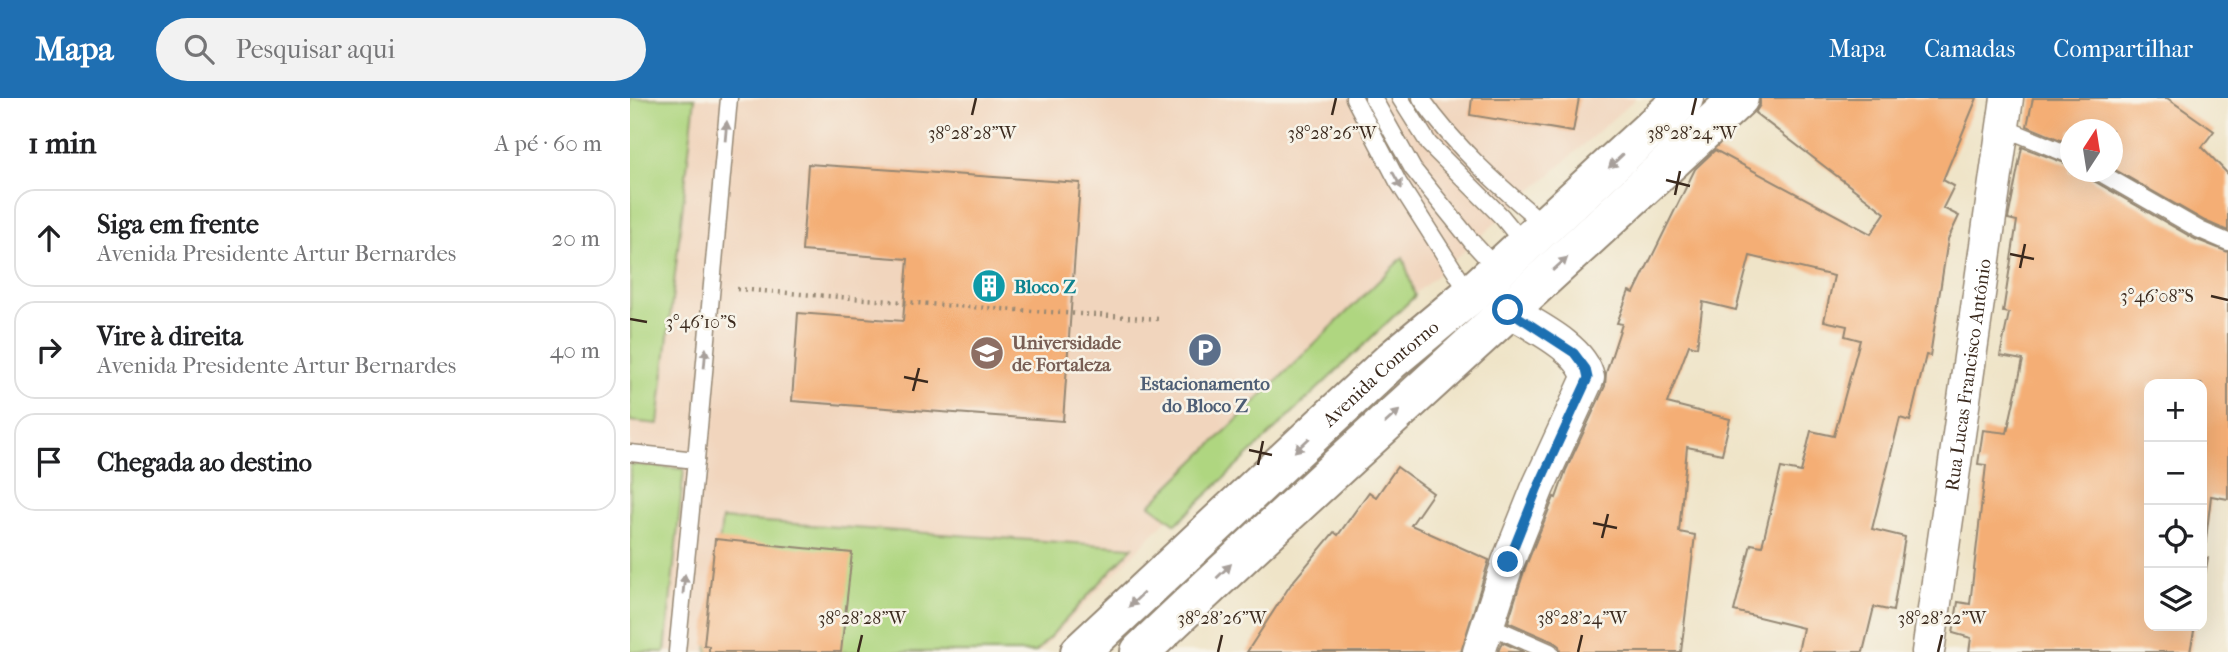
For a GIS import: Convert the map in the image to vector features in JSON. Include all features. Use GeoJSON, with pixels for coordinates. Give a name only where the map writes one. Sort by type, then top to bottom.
{"type":"FeatureCollection","features":[{"type":"Feature","properties":{"kind":"street","name":"Avenida Contorno"},"geometry":{"type":"LineString","coordinates":[[1080,652],[1392,360],[1470,295],[1684,98]]}},
{"type":"Feature","properties":{"kind":"street","name":"Avenida Contorno"},"geometry":{"type":"LineString","coordinates":[[1140,652],[1249,547],[1739,98]]}},
{"type":"Feature","properties":{"kind":"street","name":"Rua Lucas Francisco Antônio"},"geometry":{"type":"LineString","coordinates":[[1928,652],[2004,113]]}},
{"type":"Feature","properties":{"kind":"street"},"geometry":{"type":"LineString","coordinates":[[1484,638],[1508,562],[1538,487],[1588,378],[1586,369],[1574,353],[1508,310]]}},
{"type":"Feature","properties":{"kind":"lane"},"geometry":{"type":"LineString","coordinates":[[677,652],[729,98]]}},
{"type":"Feature","properties":{"kind":"lane"},"geometry":{"type":"LineString","coordinates":[[1354,98],[1398,182],[1470,295]]}},
{"type":"Feature","properties":{"kind":"lane"},"geometry":{"type":"LineString","coordinates":[[1373,98],[1413,169],[1472,242],[1523,246]]}},
{"type":"Feature","properties":{"kind":"lane"},"geometry":{"type":"LineString","coordinates":[[1400,98],[1429,144],[1502,217],[1523,246]]}},
{"type":"Feature","properties":{"kind":"lane"},"geometry":{"type":"LineString","coordinates":[[1420,98],[1439,125],[1517,202],[1523,246]]}},
{"type":"Feature","properties":{"kind":"lane"},"geometry":{"type":"LineString","coordinates":[[2004,113],[2060,149]]}},
{"type":"Feature","properties":{"kind":"lane"},"geometry":{"type":"LineString","coordinates":[[2116,182],[2200,230],[2228,242]]}},
{"type":"Feature","properties":{"kind":"lane"},"geometry":{"type":"LineString","coordinates":[[630,453],[696,460]]}},
{"type":"Feature","properties":{"kind":"lane"},"geometry":{"type":"LineString","coordinates":[[1484,638],[1550,652]]}},
{"type":"Feature","properties":{"kind":"path"},"geometry":{"type":"LineString","coordinates":[[712,287],[955,306],[1159,318]]}},
{"type":"Feature","properties":{"kind":"shaded area","name":"Universidade de Fortaleza"},"geometry":{"type":"Polygon","coordinates":[[[630,98],[1636,98],[1434,278],[1254,429],[1039,652],[630,652],[630,98]]]}},
{"type":"Feature","properties":{"kind":"green space"},"geometry":{"type":"Polygon","coordinates":[[[630,98],[695,98],[658,424],[630,421],[630,98]]]}},
{"type":"Feature","properties":{"kind":"green space"},"geometry":{"type":"Polygon","coordinates":[[[1403,257],[1415,296],[1176,524],[1150,505],[1403,257]]]}},
{"type":"Feature","properties":{"kind":"green space"},"geometry":{"type":"Polygon","coordinates":[[[630,464],[684,469],[665,652],[630,652],[630,464]]]}},
{"type":"Feature","properties":{"kind":"green space"},"geometry":{"type":"Polygon","coordinates":[[[722,519],[1133,547],[1036,652],[707,652],[722,519]]]}},
{"type":"Feature","properties":{"kind":"building"},"geometry":{"type":"Polygon","coordinates":[[[1472,98],[1579,98],[1573,132],[1470,115],[1472,98]]]}},
{"type":"Feature","properties":{"kind":"building"},"geometry":{"type":"Polygon","coordinates":[[[1760,98],[1977,98],[1943,180],[1954,186],[1943,208],[1959,216],[1948,239],[1930,356],[1926,355],[1910,421],[1900,418],[1872,529],[1905,537],[1893,611],[1874,607],[1863,652],[1798,652],[1803,628],[1734,611],[1751,544],[1762,546],[1781,468],[1801,472],[1811,431],[1834,436],[1860,340],[1845,336],[1847,326],[1824,321],[1834,276],[1750,256],[1736,310],[1703,302],[1697,347],[1689,345],[1667,403],[1730,419],[1722,454],[1687,447],[1679,532],[1695,535],[1681,652],[1560,652],[1559,646],[1554,642],[1508,622],[1525,568],[1554,497],[1556,498],[1605,386],[1606,373],[1622,324],[1617,323],[1629,291],[1634,293],[1695,169],[1715,150],[1871,234],[1885,213],[1755,113],[1760,105],[1760,98]]]}},
{"type":"Feature","properties":{"kind":"building"},"geometry":{"type":"Polygon","coordinates":[[[2033,98],[2167,98],[2214,131],[2202,147],[2228,174],[2228,231],[2205,221],[2123,174],[2123,119],[2060,119],[2060,140],[2027,126],[2033,98]]]}},
{"type":"Feature","properties":{"kind":"building"},"geometry":{"type":"Polygon","coordinates":[[[2022,147],[2060,161],[2060,182],[2096,182],[2195,239],[2228,252],[2228,499],[2211,496],[2207,531],[2207,379],[2144,379],[2144,631],[2194,631],[2190,652],[1969,652],[1971,638],[1953,633],[1958,602],[1970,604],[1986,465],[1978,464],[1983,430],[2007,433],[2023,360],[2000,356],[2009,313],[2003,312],[2017,221],[2008,219],[2022,147]]]}},
{"type":"Feature","properties":{"kind":"building","name":"Bloco Z"},"geometry":{"type":"Polygon","coordinates":[[[808,164],[1080,183],[1063,421],[792,401],[798,313],[903,321],[908,259],[802,251],[808,164]]]}},
{"type":"Feature","properties":{"kind":"building"},"geometry":{"type":"Polygon","coordinates":[[[1397,467],[1433,493],[1411,525],[1489,560],[1461,652],[1247,652],[1291,584],[1334,532],[1338,535],[1369,492],[1376,497],[1397,467]]]}},
{"type":"Feature","properties":{"kind":"building"},"geometry":{"type":"Polygon","coordinates":[[[715,539],[852,553],[841,652],[709,652],[709,646],[704,645],[715,539]]]}},
{"type":"Feature","properties":{"kind":"building"},"geometry":{"type":"Polygon","coordinates":[[[1502,642],[1524,652],[1498,652],[1502,642]]]}},
{"type":"Feature","properties":{"kind":"place","name":"Bloco Z"},"geometry":{"type":"Point","coordinates":[989,286]}},
{"type":"Feature","properties":{"kind":"place","name":"Estacionamento do Bloco Z"},"geometry":{"type":"Point","coordinates":[1205,350]}},
{"type":"Feature","properties":{"kind":"place","name":"Universidade de Fortaleza"},"geometry":{"type":"Point","coordinates":[987,353]}},
{"type":"Feature","properties":{"kind":"route"},"geometry":{"type":"LineString","coordinates":[[1508,310],[1574,353],[1586,369],[1588,378],[1538,487],[1508,562]]}}]}
